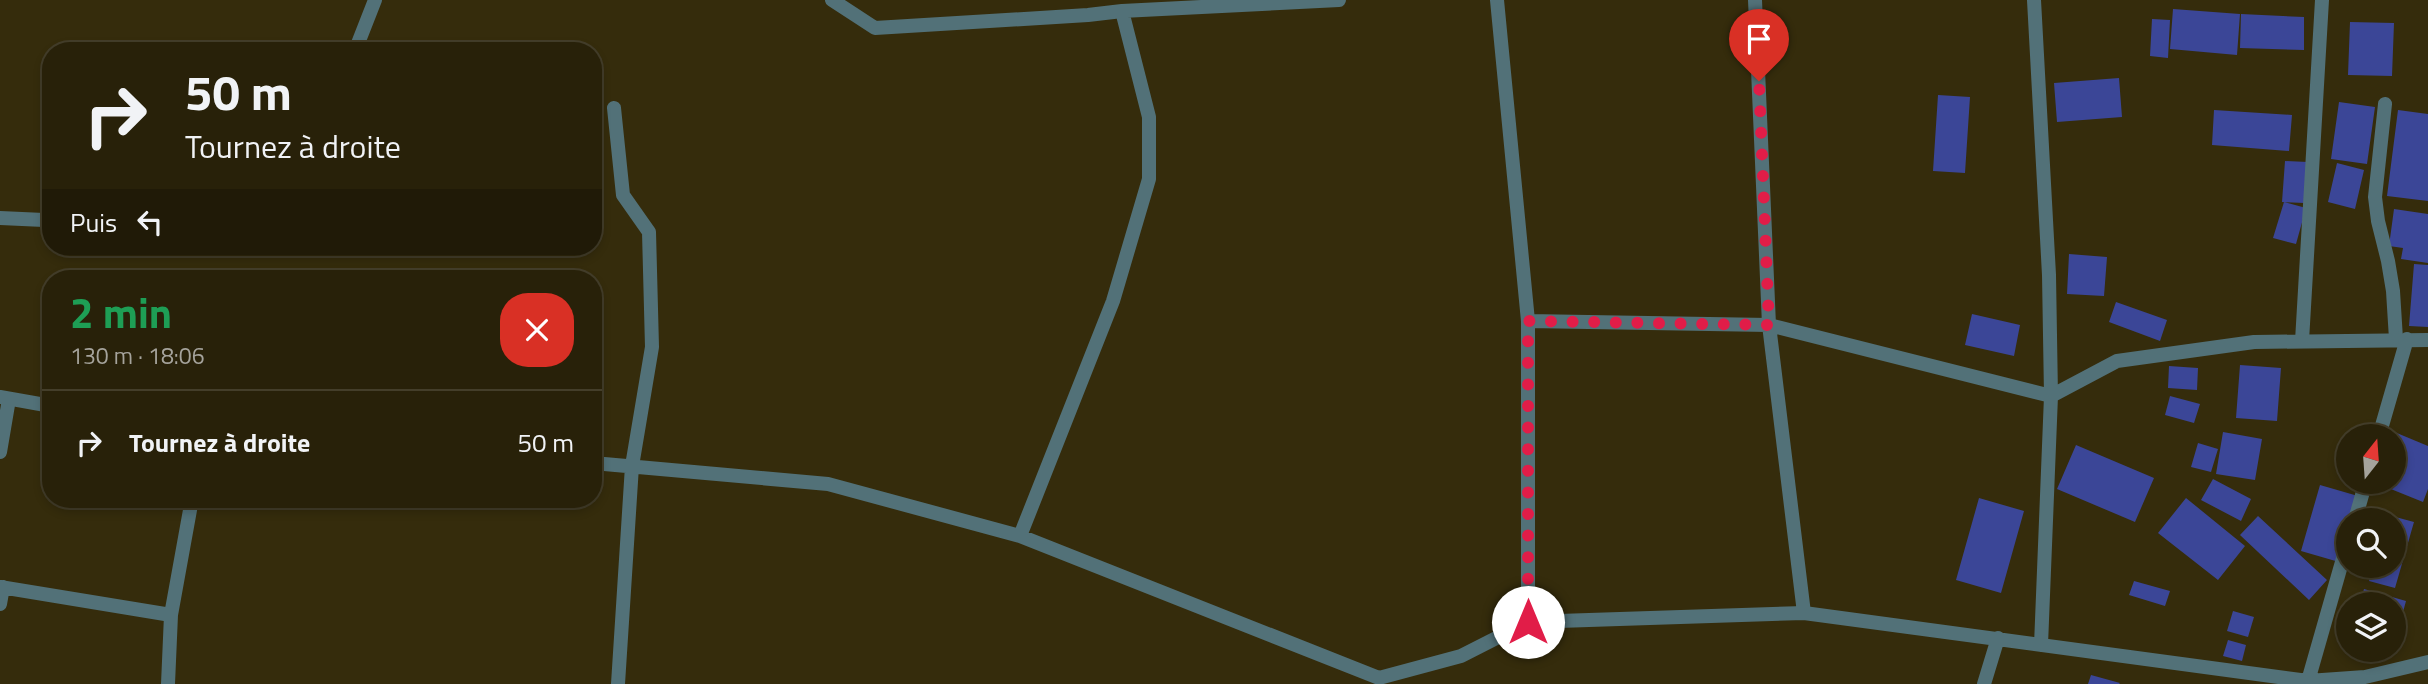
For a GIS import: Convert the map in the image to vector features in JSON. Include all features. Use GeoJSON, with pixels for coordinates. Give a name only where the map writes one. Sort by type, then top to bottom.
{"type":"FeatureCollection","features":[{"type":"Feature","properties":{"kind":"street"},"geometry":{"type":"LineString","coordinates":[[359,42],[375,0]]}},
{"type":"Feature","properties":{"kind":"street"},"geometry":{"type":"LineString","coordinates":[[832,0],[875,28],[1088,8],[1122,11],[1339,0]]}},
{"type":"Feature","properties":{"kind":"street"},"geometry":{"type":"LineString","coordinates":[[1497,0],[1528,321],[1528,622]]}},
{"type":"Feature","properties":{"kind":"street"},"geometry":{"type":"LineString","coordinates":[[1755,0],[1769,325],[1804,613]]}},
{"type":"Feature","properties":{"kind":"street"},"geometry":{"type":"LineString","coordinates":[[2034,0],[2049,275],[2051,396],[2041,645]]}},
{"type":"Feature","properties":{"kind":"street"},"geometry":{"type":"LineString","coordinates":[[2302,341],[2322,0]]}},
{"type":"Feature","properties":{"kind":"street"},"geometry":{"type":"LineString","coordinates":[[1020,536],[1113,302],[1149,179],[1149,117],[1122,11]]}},
{"type":"Feature","properties":{"kind":"street"},"geometry":{"type":"LineString","coordinates":[[2382,424],[2401,339],[2375,197],[2385,104]]}},
{"type":"Feature","properties":{"kind":"street"},"geometry":{"type":"LineString","coordinates":[[614,108],[623,195],[649,232],[652,347],[632,466],[618,684]]}},
{"type":"Feature","properties":{"kind":"street"},"geometry":{"type":"LineString","coordinates":[[0,218],[42,220]]}},
{"type":"Feature","properties":{"kind":"street"},"geometry":{"type":"LineString","coordinates":[[1528,321],[1769,325],[2051,396],[2117,361],[2254,342],[2428,340]]}},
{"type":"Feature","properties":{"kind":"street"},"geometry":{"type":"LineString","coordinates":[[0,452],[5,398],[42,404]]}},
{"type":"Feature","properties":{"kind":"street"},"geometry":{"type":"LineString","coordinates":[[602,464],[828,484],[1020,536],[1377,681],[1461,656],[1528,622],[1804,613],[2308,681],[2365,677],[2428,662]]}},
{"type":"Feature","properties":{"kind":"street"},"geometry":{"type":"LineString","coordinates":[[168,684],[171,615],[190,508]]}},
{"type":"Feature","properties":{"kind":"street"},"geometry":{"type":"LineString","coordinates":[[2308,681],[2337,578]]}},
{"type":"Feature","properties":{"kind":"street"},"geometry":{"type":"LineString","coordinates":[[0,604],[1,587],[171,615]]}},
{"type":"Feature","properties":{"kind":"street"},"geometry":{"type":"LineString","coordinates":[[1984,684],[1998,638]]}},
{"type":"Feature","properties":{"kind":"building"},"geometry":{"type":"Polygon","coordinates":[[[2173,9],[2240,14],[2237,55],[2170,49],[2173,9]]]}},
{"type":"Feature","properties":{"kind":"building"},"geometry":{"type":"Polygon","coordinates":[[[2241,14],[2304,17],[2304,50],[2240,48],[2241,14]]]}},
{"type":"Feature","properties":{"kind":"building"},"geometry":{"type":"Polygon","coordinates":[[[2152,19],[2170,20],[2168,58],[2150,56],[2152,19]]]}},
{"type":"Feature","properties":{"kind":"building"},"geometry":{"type":"Polygon","coordinates":[[[2350,22],[2394,23],[2392,76],[2348,75],[2350,22]]]}},
{"type":"Feature","properties":{"kind":"building"},"geometry":{"type":"Polygon","coordinates":[[[2119,78],[2122,117],[2057,122],[2054,83],[2119,78]]]}},
{"type":"Feature","properties":{"kind":"building"},"geometry":{"type":"Polygon","coordinates":[[[1938,95],[1970,97],[1965,173],[1933,171],[1938,95]]]}},
{"type":"Feature","properties":{"kind":"building"},"geometry":{"type":"Polygon","coordinates":[[[2339,102],[2375,107],[2367,164],[2331,159],[2339,102]]]}},
{"type":"Feature","properties":{"kind":"building"},"geometry":{"type":"Polygon","coordinates":[[[2214,110],[2292,115],[2289,151],[2212,145],[2214,110]]]}},
{"type":"Feature","properties":{"kind":"building"},"geometry":{"type":"Polygon","coordinates":[[[2398,110],[2428,114],[2428,201],[2387,196],[2398,110]]]}},
{"type":"Feature","properties":{"kind":"building"},"geometry":{"type":"Polygon","coordinates":[[[2285,161],[2308,162],[2305,203],[2282,202],[2285,161]]]}},
{"type":"Feature","properties":{"kind":"building"},"geometry":{"type":"Polygon","coordinates":[[[2337,163],[2364,170],[2355,209],[2328,202],[2337,163]]]}},
{"type":"Feature","properties":{"kind":"building"},"geometry":{"type":"Polygon","coordinates":[[[2284,202],[2306,208],[2296,244],[2273,238],[2284,202]]]}},
{"type":"Feature","properties":{"kind":"building"},"geometry":{"type":"Polygon","coordinates":[[[2394,209],[2428,214],[2428,263],[2401,259],[2403,248],[2389,246],[2394,209]]]}},
{"type":"Feature","properties":{"kind":"building"},"geometry":{"type":"Polygon","coordinates":[[[2069,254],[2107,257],[2104,296],[2067,294],[2069,254]]]}},
{"type":"Feature","properties":{"kind":"building"},"geometry":{"type":"Polygon","coordinates":[[[2414,264],[2428,265],[2428,327],[2409,326],[2414,264]]]}},
{"type":"Feature","properties":{"kind":"building"},"geometry":{"type":"Polygon","coordinates":[[[2116,302],[2167,320],[2160,341],[2109,322],[2116,302]]]}},
{"type":"Feature","properties":{"kind":"building"},"geometry":{"type":"Polygon","coordinates":[[[1972,314],[2020,325],[2014,356],[1965,345],[1972,314]]]}},
{"type":"Feature","properties":{"kind":"building"},"geometry":{"type":"Polygon","coordinates":[[[2240,365],[2281,368],[2277,421],[2236,418],[2240,365]]]}},
{"type":"Feature","properties":{"kind":"building"},"geometry":{"type":"Polygon","coordinates":[[[2169,366],[2198,368],[2197,390],[2168,388],[2169,366]]]}},
{"type":"Feature","properties":{"kind":"building"},"geometry":{"type":"Polygon","coordinates":[[[2170,396],[2200,404],[2194,423],[2165,415],[2170,396]]]}},
{"type":"Feature","properties":{"kind":"building"},"geometry":{"type":"Polygon","coordinates":[[[2223,432],[2262,439],[2255,480],[2216,474],[2223,432]]]}},
{"type":"Feature","properties":{"kind":"building"},"geometry":{"type":"Polygon","coordinates":[[[2406,437],[2428,446],[2428,489],[2423,502],[2403,494],[2406,494],[2406,437]]]}},
{"type":"Feature","properties":{"kind":"building"},"geometry":{"type":"Polygon","coordinates":[[[2198,443],[2218,449],[2211,472],[2191,467],[2198,443]]]}},
{"type":"Feature","properties":{"kind":"building"},"geometry":{"type":"Polygon","coordinates":[[[2076,445],[2154,478],[2135,522],[2057,489],[2076,445]]]}},
{"type":"Feature","properties":{"kind":"building"},"geometry":{"type":"Polygon","coordinates":[[[2213,479],[2251,499],[2241,521],[2201,500],[2213,479]]]}},
{"type":"Feature","properties":{"kind":"building"},"geometry":{"type":"Polygon","coordinates":[[[2320,485],[2336,490],[2336,494],[2358,496],[2353,508],[2336,508],[2336,561],[2301,551],[2320,485]]]}},
{"type":"Feature","properties":{"kind":"building"},"geometry":{"type":"Polygon","coordinates":[[[1979,498],[2024,511],[2001,593],[1956,580],[1979,498]]]}},
{"type":"Feature","properties":{"kind":"building"},"geometry":{"type":"Polygon","coordinates":[[[2186,498],[2245,546],[2218,580],[2158,533],[2186,498]]]}},
{"type":"Feature","properties":{"kind":"building"},"geometry":{"type":"Polygon","coordinates":[[[2258,516],[2327,580],[2309,600],[2240,535],[2258,516]]]}},
{"type":"Feature","properties":{"kind":"building"},"geometry":{"type":"Polygon","coordinates":[[[2406,520],[2414,522],[2406,550],[2406,520]]]}},
{"type":"Feature","properties":{"kind":"building"},"geometry":{"type":"Polygon","coordinates":[[[2370,578],[2398,578],[2395,588],[2369,581],[2370,578]]]}},
{"type":"Feature","properties":{"kind":"building"},"geometry":{"type":"Polygon","coordinates":[[[2134,581],[2170,591],[2165,606],[2129,595],[2134,581]]]}},
{"type":"Feature","properties":{"kind":"building"},"geometry":{"type":"Polygon","coordinates":[[[2233,611],[2254,617],[2248,637],[2227,631],[2233,611]]]}},
{"type":"Feature","properties":{"kind":"building"},"geometry":{"type":"Polygon","coordinates":[[[2228,640],[2246,645],[2242,661],[2223,656],[2228,640]]]}},
{"type":"Feature","properties":{"kind":"building"},"geometry":{"type":"Polygon","coordinates":[[[2091,675],[2120,683],[2088,684],[2091,675]]]}},
{"type":"Feature","properties":{"kind":"route"},"geometry":{"type":"LineString","coordinates":[[1528,622],[1528,321],[1769,325],[1759,81]]}}]}
